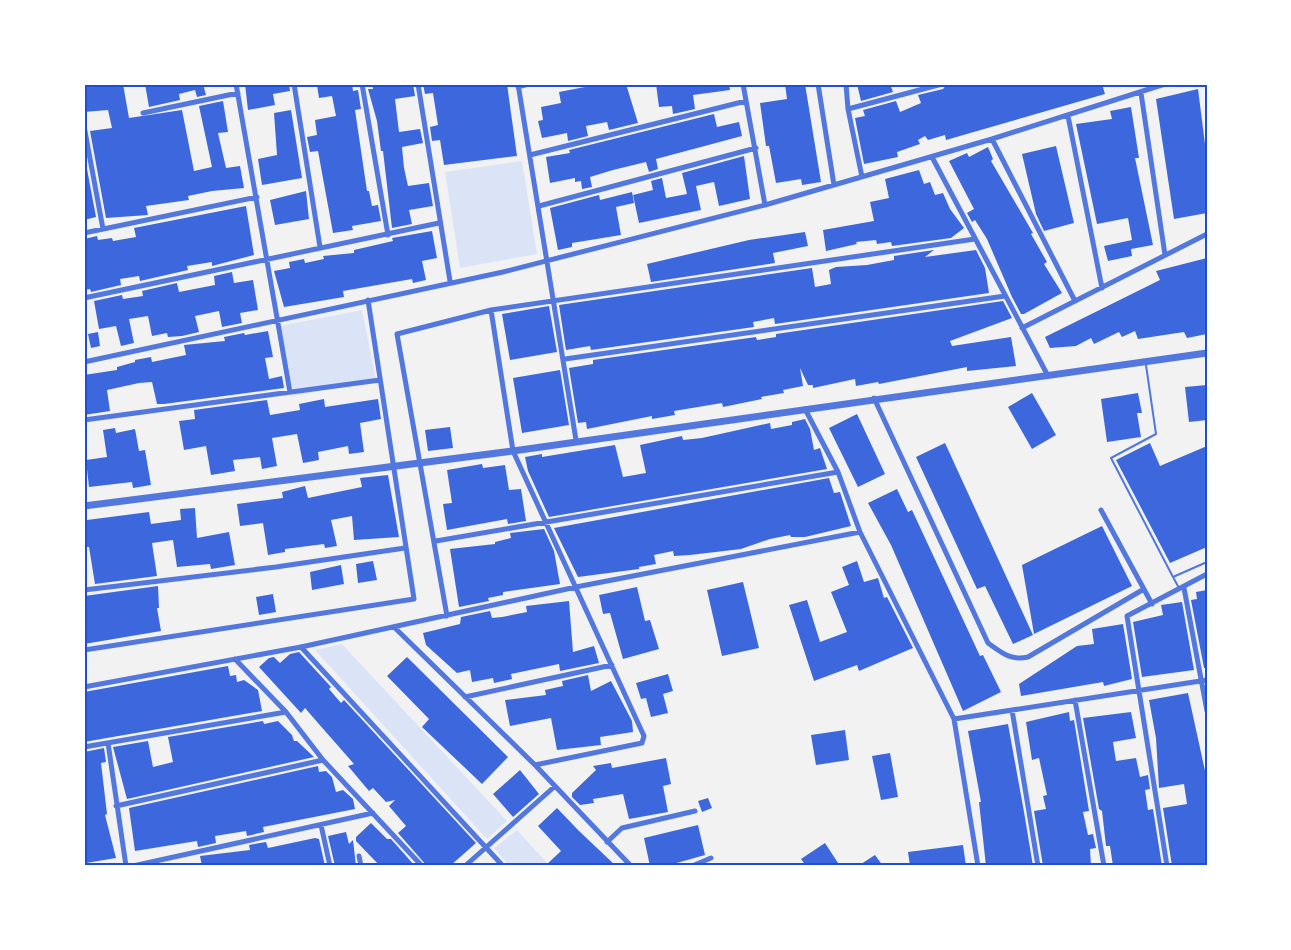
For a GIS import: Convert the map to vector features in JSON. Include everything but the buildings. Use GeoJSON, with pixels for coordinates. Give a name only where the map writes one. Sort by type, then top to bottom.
{"type":"FeatureCollection","features":[{"type":"Feature","properties":{"kind":"street"},"geometry":{"type":"LineString","coordinates":[[236,84],[290,392]]}},
{"type":"Feature","properties":{"kind":"street"},"geometry":{"type":"LineString","coordinates":[[294,84],[320,248]]}},
{"type":"Feature","properties":{"kind":"street"},"geometry":{"type":"LineString","coordinates":[[362,84],[388,235]]}},
{"type":"Feature","properties":{"kind":"street"},"geometry":{"type":"LineString","coordinates":[[418,84],[450,281]]}},
{"type":"Feature","properties":{"kind":"street"},"geometry":{"type":"LineString","coordinates":[[528,84],[518,85],[565,359],[576,440]]}},
{"type":"Feature","properties":{"kind":"street"},"geometry":{"type":"LineString","coordinates":[[743,84],[765,205]]}},
{"type":"Feature","properties":{"kind":"street"},"geometry":{"type":"LineString","coordinates":[[818,84],[834,185]]}},
{"type":"Feature","properties":{"kind":"street"},"geometry":{"type":"LineString","coordinates":[[846,84],[848,110],[862,177]]}},
{"type":"Feature","properties":{"kind":"street"},"geometry":{"type":"LineString","coordinates":[[848,110],[942,84]]}},
{"type":"Feature","properties":{"kind":"street"},"geometry":{"type":"LineString","coordinates":[[84,362],[548,261],[765,205],[992,139],[1165,84]]}},
{"type":"Feature","properties":{"kind":"street"},"geometry":{"type":"LineString","coordinates":[[143,113],[238,93]]}},
{"type":"Feature","properties":{"kind":"street"},"geometry":{"type":"LineString","coordinates":[[1141,93],[1165,255]]}},
{"type":"Feature","properties":{"kind":"street"},"geometry":{"type":"LineString","coordinates":[[530,155],[746,101]]}},
{"type":"Feature","properties":{"kind":"street"},"geometry":{"type":"LineString","coordinates":[[1068,116],[1102,288]]}},
{"type":"Feature","properties":{"kind":"street"},"geometry":{"type":"LineString","coordinates":[[84,126],[104,229]]}},
{"type":"Feature","properties":{"kind":"street"},"geometry":{"type":"LineString","coordinates":[[992,139],[1076,301]]}},
{"type":"Feature","properties":{"kind":"street"},"geometry":{"type":"LineString","coordinates":[[539,206],[756,148]]}},
{"type":"Feature","properties":{"kind":"street"},"geometry":{"type":"LineString","coordinates":[[932,157],[1047,374]]}},
{"type":"Feature","properties":{"kind":"street"},"geometry":{"type":"LineString","coordinates":[[84,233],[256,197]]}},
{"type":"Feature","properties":{"kind":"street"},"geometry":{"type":"LineString","coordinates":[[84,298],[440,223]]}},
{"type":"Feature","properties":{"kind":"street"},"geometry":{"type":"LineString","coordinates":[[1022,328],[1207,234]]}},
{"type":"Feature","properties":{"kind":"street"},"geometry":{"type":"LineString","coordinates":[[447,616],[422,462],[397,334],[491,310],[975,239]]}},
{"type":"Feature","properties":{"kind":"street"},"geometry":{"type":"LineString","coordinates":[[565,359],[1005,296]]}},
{"type":"Feature","properties":{"kind":"street"},"geometry":{"type":"LineString","coordinates":[[84,650],[414,599],[368,300]]}},
{"type":"Feature","properties":{"kind":"street"},"geometry":{"type":"LineString","coordinates":[[491,310],[513,451],[644,736],[642,743],[535,765]]}},
{"type":"Feature","properties":{"kind":"street"},"geometry":{"type":"LineString","coordinates":[[84,506],[513,451],[576,440],[1207,353]]}},
{"type":"Feature","properties":{"kind":"street"},"geometry":{"type":"LineString","coordinates":[[84,420],[380,380]]}},
{"type":"Feature","properties":{"kind":"street"},"geometry":{"type":"LineString","coordinates":[[874,398],[988,643],[1005,655],[1018,659],[1028,657],[1144,589]]}},
{"type":"Feature","properties":{"kind":"street"},"geometry":{"type":"LineString","coordinates":[[804,408],[838,472],[860,532],[954,719],[978,866]]}},
{"type":"Feature","properties":{"kind":"street"},"geometry":{"type":"LineString","coordinates":[[436,541],[838,472]]}},
{"type":"Feature","properties":{"kind":"street"},"geometry":{"type":"LineString","coordinates":[[1101,510],[1152,604]]}},
{"type":"Feature","properties":{"kind":"street"},"geometry":{"type":"LineString","coordinates":[[84,687],[302,647],[576,587],[860,532]]}},
{"type":"Feature","properties":{"kind":"street"},"geometry":{"type":"LineString","coordinates":[[84,590],[276,567],[405,548]]}},
{"type":"Feature","properties":{"kind":"street"},"geometry":{"type":"LineString","coordinates":[[1167,866],[1127,616],[1207,574]]}},
{"type":"Feature","properties":{"kind":"street"},"geometry":{"type":"LineString","coordinates":[[1182,589],[1205,681],[1207,711]]}},
{"type":"Feature","properties":{"kind":"street"},"geometry":{"type":"LineString","coordinates":[[394,627],[535,765],[631,866]]}},
{"type":"Feature","properties":{"kind":"street"},"geometry":{"type":"LineString","coordinates":[[302,647],[503,866]]}},
{"type":"Feature","properties":{"kind":"street"},"geometry":{"type":"LineString","coordinates":[[234,659],[286,712],[323,760],[422,866]]}},
{"type":"Feature","properties":{"kind":"street"},"geometry":{"type":"LineString","coordinates":[[465,697],[612,665]]}},
{"type":"Feature","properties":{"kind":"street"},"geometry":{"type":"LineString","coordinates":[[954,719],[1205,681]]}},
{"type":"Feature","properties":{"kind":"street"},"geometry":{"type":"LineString","coordinates":[[1075,700],[1104,866]]}},
{"type":"Feature","properties":{"kind":"street"},"geometry":{"type":"LineString","coordinates":[[1012,710],[1038,866]]}},
{"type":"Feature","properties":{"kind":"street"},"geometry":{"type":"LineString","coordinates":[[84,747],[286,712]]}},
{"type":"Feature","properties":{"kind":"street"},"geometry":{"type":"LineString","coordinates":[[108,743],[126,866]]}},
{"type":"Feature","properties":{"kind":"street"},"geometry":{"type":"LineString","coordinates":[[116,806],[323,760]]}},
{"type":"Feature","properties":{"kind":"street"},"geometry":{"type":"LineString","coordinates":[[465,866],[554,787]]}},
{"type":"Feature","properties":{"kind":"street"},"geometry":{"type":"LineString","coordinates":[[607,842],[622,828],[695,811]]}},
{"type":"Feature","properties":{"kind":"street"},"geometry":{"type":"LineString","coordinates":[[133,866],[373,813]]}},
{"type":"Feature","properties":{"kind":"street"},"geometry":{"type":"LineString","coordinates":[[321,825],[330,866]]}},
{"type":"Feature","properties":{"kind":"street"},"geometry":{"type":"LineString","coordinates":[[359,856],[361,866]]}},
{"type":"Feature","properties":{"kind":"street"},"geometry":{"type":"LineString","coordinates":[[692,866],[711,858]]}},
{"type":"Feature","properties":{"kind":"lane"},"geometry":{"type":"LineString","coordinates":[[1145,362],[1156,434],[1111,458],[1173,577],[1182,589]]}},
{"type":"Feature","properties":{"kind":"lane"},"geometry":{"type":"LineString","coordinates":[[1173,577],[1207,562]]}},
{"type":"Feature","properties":{"kind":"shaded area"},"geometry":{"type":"Polygon","coordinates":[[[522,161],[537,254],[460,268],[445,172],[522,161]]]}},
{"type":"Feature","properties":{"kind":"shaded area"},"geometry":{"type":"Polygon","coordinates":[[[362,310],[376,380],[294,396],[280,326],[362,310]]]}},
{"type":"Feature","properties":{"kind":"shaded area"},"geometry":{"type":"Polygon","coordinates":[[[342,644],[507,821],[487,839],[315,650],[342,644]]]}},
{"type":"Feature","properties":{"kind":"shaded area"},"geometry":{"type":"Polygon","coordinates":[[[517,830],[550,866],[509,866],[494,848],[517,830]]]}}]}
